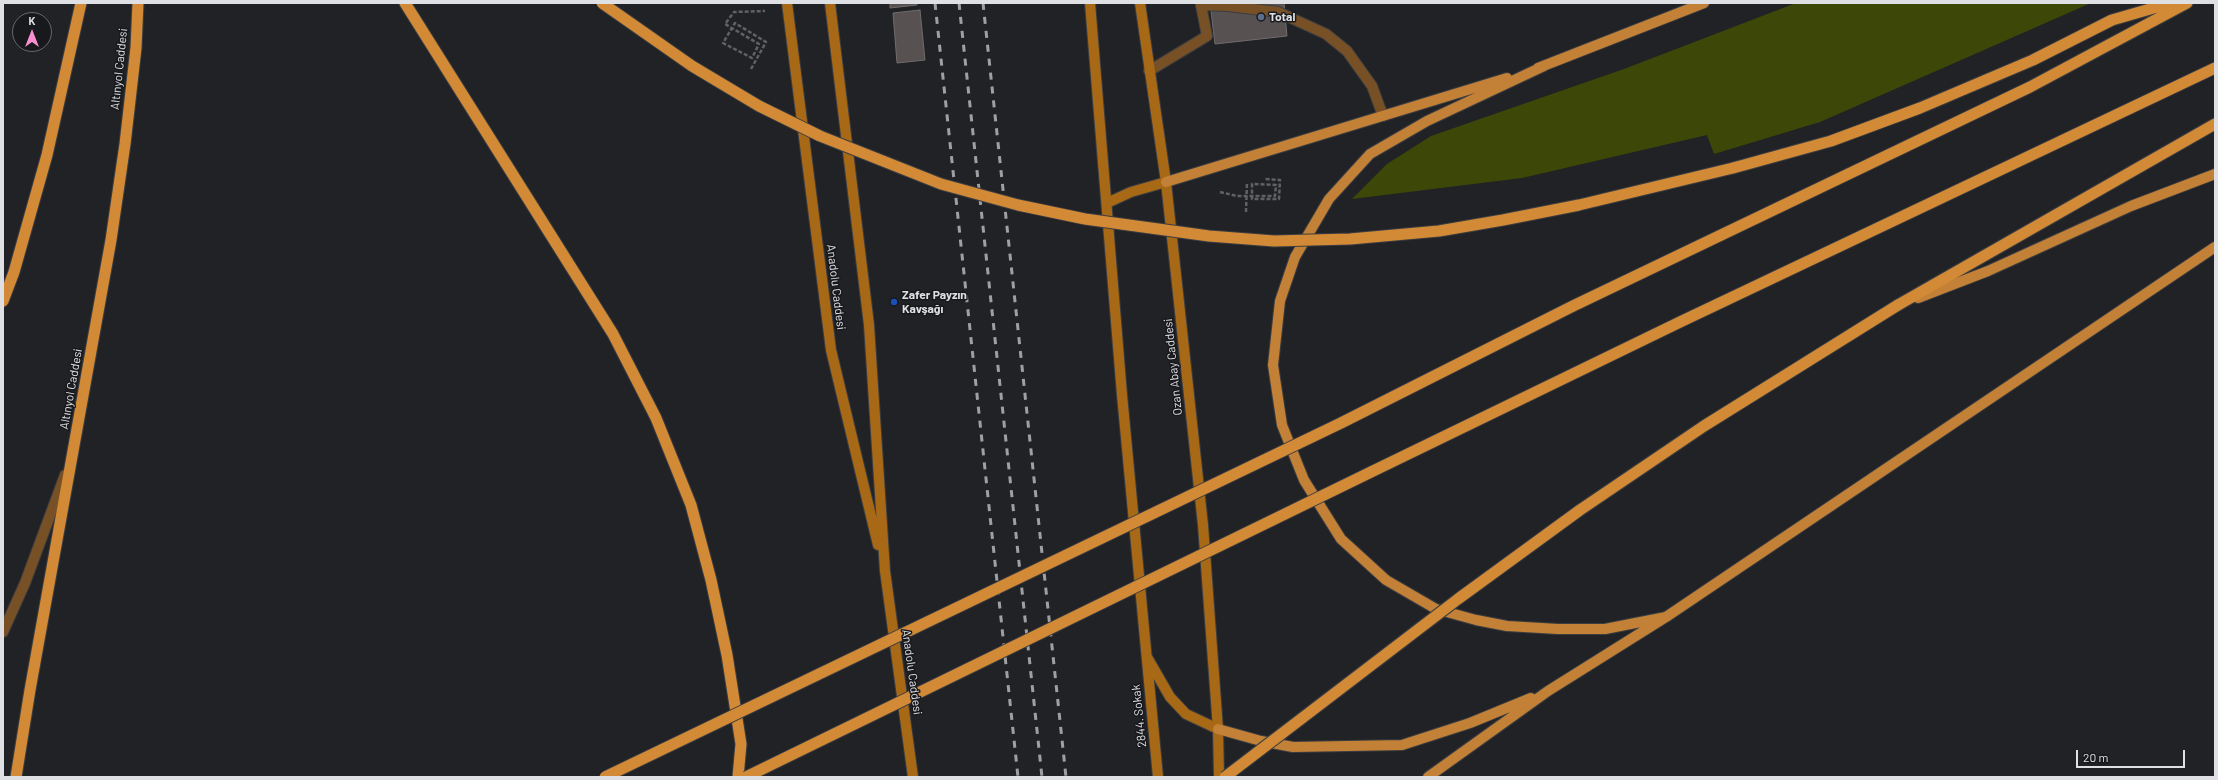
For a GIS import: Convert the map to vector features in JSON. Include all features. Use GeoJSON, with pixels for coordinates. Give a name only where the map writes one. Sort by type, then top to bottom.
{"type":"FeatureCollection","features":[{"type":"Feature","properties":{"kind":"highway"},"geometry":{"type":"LineString","coordinates":[[3,300],[14,272],[47,155],[81,3]]}},
{"type":"Feature","properties":{"kind":"highway","name":"Altınyol Caddesi"},"geometry":{"type":"LineString","coordinates":[[16,777],[30,690],[114,218],[136,48],[138,3]]}},
{"type":"Feature","properties":{"kind":"highway"},"geometry":{"type":"LineString","coordinates":[[405,3],[613,334],[656,418],[691,505],[711,580],[727,655],[741,744],[738,777]]}},
{"type":"Feature","properties":{"kind":"highway"},"geometry":{"type":"LineString","coordinates":[[602,3],[692,66],[759,106],[820,136],[941,184],[1018,205],[1085,219],[1224,237],[1274,241],[1350,239],[1439,231],[1587,204],[1733,168],[1831,141],[1920,108],[2033,60],[2112,20],[2172,3]]}},
{"type":"Feature","properties":{"kind":"highway"},"geometry":{"type":"LineString","coordinates":[[605,777],[1342,423],[1580,303],[2030,87],[2187,3]]}},
{"type":"Feature","properties":{"kind":"highway"},"geometry":{"type":"LineString","coordinates":[[746,777],[1716,305],[2215,68]]}},
{"type":"Feature","properties":{"kind":"highway"},"geometry":{"type":"LineString","coordinates":[[1226,777],[1458,599],[1580,510],[1704,426],[1898,305],[2215,124]]}},
{"type":"Feature","properties":{"kind":"main road","name":"Anadolu Caddesi"},"geometry":{"type":"LineString","coordinates":[[830,3],[869,325],[885,571],[913,777]]}},
{"type":"Feature","properties":{"kind":"main road"},"geometry":{"type":"LineString","coordinates":[[1090,3],[1145,653],[1170,697],[1186,714],[1218,729],[1261,742],[1293,747],[1402,745],[1470,723],[1548,691]]}},
{"type":"Feature","properties":{"kind":"main road","name":"Ozan Abay Caddesi"},"geometry":{"type":"LineString","coordinates":[[1140,3],[1166,182],[1203,525],[1218,729]]}},
{"type":"Feature","properties":{"kind":"main road"},"geometry":{"type":"LineString","coordinates":[[1666,617],[1605,628],[1507,626],[1476,620],[1436,609],[1386,580],[1340,539],[1304,480],[1282,425],[1273,365],[1280,301],[1295,257],[1329,199],[1370,154],[1428,121],[1544,66],[1704,3]]}},
{"type":"Feature","properties":{"kind":"main road","name":"Anadolu Caddesi"},"geometry":{"type":"LineString","coordinates":[[788,7],[831,350],[885,571]]}},
{"type":"Feature","properties":{"kind":"main road"},"geometry":{"type":"LineString","coordinates":[[1107,203],[1131,192],[1544,66]]}},
{"type":"Feature","properties":{"kind":"main road"},"geometry":{"type":"LineString","coordinates":[[1898,305],[1988,271],[2131,206],[2215,174]]}},
{"type":"Feature","properties":{"kind":"main road"},"geometry":{"type":"LineString","coordinates":[[1428,777],[1548,691],[1666,617],[2215,247]]}},
{"type":"Feature","properties":{"kind":"main road","name":"2844. Sokak"},"geometry":{"type":"LineString","coordinates":[[1145,653],[1158,777]]}},
{"type":"Feature","properties":{"kind":"main road"},"geometry":{"type":"LineString","coordinates":[[1218,729],[1219,777]]}},
{"type":"Feature","properties":{"kind":"street"},"geometry":{"type":"LineString","coordinates":[[1149,71],[1207,36],[1201,4],[1278,12],[1326,34],[1347,51],[1372,86],[1383,116]]}},
{"type":"Feature","properties":{"kind":"street"},"geometry":{"type":"LineString","coordinates":[[3,632],[26,583],[73,455]]}},
{"type":"Feature","properties":{"kind":"path"},"geometry":{"type":"LineString","coordinates":[[751,69],[766,42],[734,23],[731,30],[723,43],[752,58],[759,44],[738,32],[732,28],[725,24],[734,12],[788,7]]}},
{"type":"Feature","properties":{"kind":"path"},"geometry":{"type":"LineString","coordinates":[[1246,212],[1248,178]]}},
{"type":"Feature","properties":{"kind":"path"},"geometry":{"type":"LineString","coordinates":[[1238,196],[1245,196],[1253,196],[1276,196],[1276,185],[1252,184],[1252,191],[1252,199],[1279,199],[1280,180],[1260,179]]}},
{"type":"Feature","properties":{"kind":"green space"},"geometry":{"type":"Polygon","coordinates":[[[1796,3],[2091,3],[1820,122],[1714,154],[1707,135],[1522,178],[1352,199],[1387,164],[1431,136],[1624,69],[1796,3]]]}},
{"type":"Feature","properties":{"kind":"building"},"geometry":{"type":"Polygon","coordinates":[[[890,3],[917,3],[917,5],[890,8],[890,3]]]}},
{"type":"Feature","properties":{"kind":"building"},"geometry":{"type":"Polygon","coordinates":[[[1210,3],[1284,3],[1287,36],[1215,44],[1210,3]]]}},
{"type":"Feature","properties":{"kind":"building"},"geometry":{"type":"Polygon","coordinates":[[[920,10],[925,60],[897,63],[893,13],[920,10]]]}},
{"type":"Feature","properties":{"kind":"railway"},"geometry":{"type":"LineString","coordinates":[[935,3],[1018,777]]}},
{"type":"Feature","properties":{"kind":"railway"},"geometry":{"type":"LineString","coordinates":[[959,3],[1042,777]]}},
{"type":"Feature","properties":{"kind":"railway"},"geometry":{"type":"LineString","coordinates":[[983,3],[1066,777]]}},
{"type":"Feature","properties":{"kind":"place","name":"Total"},"geometry":{"type":"Point","coordinates":[1261,17]}},
{"type":"Feature","properties":{"kind":"place","name":"Zafer Payzın Kavşağı"},"geometry":{"type":"Point","coordinates":[894,302]}}]}
